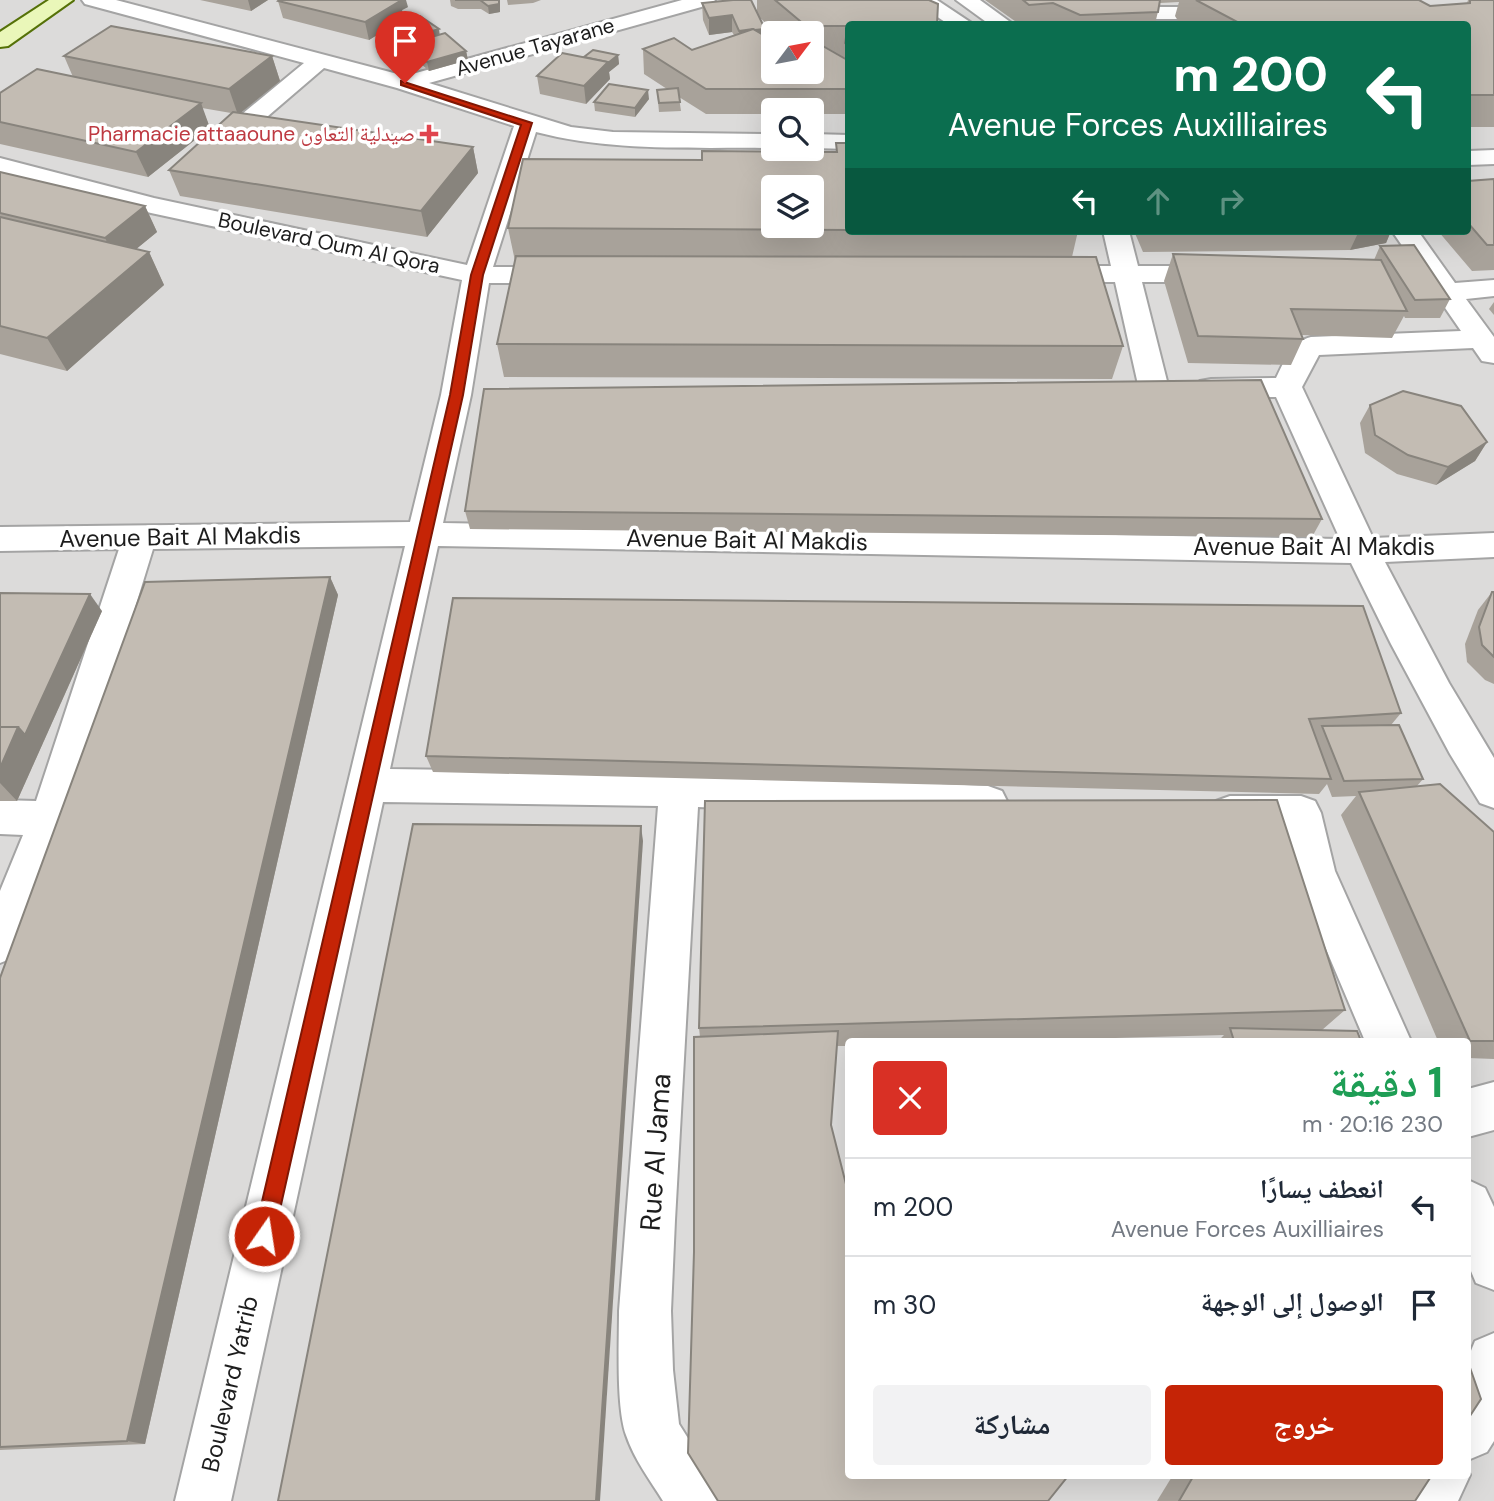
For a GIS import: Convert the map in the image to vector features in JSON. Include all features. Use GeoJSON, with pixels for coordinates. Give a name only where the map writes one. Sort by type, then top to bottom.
{"type":"FeatureCollection","features":[{"type":"Feature","properties":{"kind":"main road"},"geometry":{"type":"LineString","coordinates":[[0,41],[63,0]]}},
{"type":"Feature","properties":{"kind":"street"},"geometry":{"type":"LineString","coordinates":[[92,0],[405,83],[527,123],[571,134],[613,139],[761,141]]}},
{"type":"Feature","properties":{"kind":"street","name":"Avenue Tayarane"},"geometry":{"type":"LineString","coordinates":[[405,83],[705,0]]}},
{"type":"Feature","properties":{"kind":"street"},"geometry":{"type":"LineString","coordinates":[[922,0],[957,21]]}},
{"type":"Feature","properties":{"kind":"street"},"geometry":{"type":"LineString","coordinates":[[966,0],[998,21]]}},
{"type":"Feature","properties":{"kind":"street"},"geometry":{"type":"LineString","coordinates":[[1137,0],[1155,13],[1249,13]]}},
{"type":"Feature","properties":{"kind":"street"},"geometry":{"type":"LineString","coordinates":[[203,160],[321,60]]}},
{"type":"Feature","properties":{"kind":"street","name":"Boulevard Yatrib"},"geometry":{"type":"LineString","coordinates":[[203,1501],[368,785],[422,534],[470,395],[477,275],[527,123]]}},
{"type":"Feature","properties":{"kind":"street"},"geometry":{"type":"LineString","coordinates":[[824,141],[845,142]]}},
{"type":"Feature","properties":{"kind":"street"},"geometry":{"type":"LineString","coordinates":[[1471,158],[1494,157]]}},
{"type":"Feature","properties":{"kind":"street","name":"Boulevard Oum Al Qora"},"geometry":{"type":"LineString","coordinates":[[0,165],[151,205],[477,275],[587,275]]}},
{"type":"Feature","properties":{"kind":"street"},"geometry":{"type":"LineString","coordinates":[[151,205],[172,187]]}},
{"type":"Feature","properties":{"kind":"street"},"geometry":{"type":"LineString","coordinates":[[1117,235],[1126,274],[1140,389],[1287,387]]}},
{"type":"Feature","properties":{"kind":"street"},"geometry":{"type":"LineString","coordinates":[[1404,244],[1447,292],[1488,349]]}},
{"type":"Feature","properties":{"kind":"street"},"geometry":{"type":"LineString","coordinates":[[1015,274],[1245,274]]}},
{"type":"Feature","properties":{"kind":"street"},"geometry":{"type":"LineString","coordinates":[[1447,292],[1494,288]]}},
{"type":"Feature","properties":{"kind":"street"},"geometry":{"type":"LineString","coordinates":[[1488,349],[1311,346],[1301,356],[1287,387],[1362,551],[1426,678],[1494,791]]}},
{"type":"Feature","properties":{"kind":"street","name":"Avenue Bait Al Makdis"},"geometry":{"type":"LineString","coordinates":[[0,539],[422,534],[1362,551],[1494,545]]}},
{"type":"Feature","properties":{"kind":"street"},"geometry":{"type":"LineString","coordinates":[[0,943],[50,818],[140,536]]}},
{"type":"Feature","properties":{"kind":"street"},"geometry":{"type":"LineString","coordinates":[[368,785],[679,790],[1024,804]]}},
{"type":"Feature","properties":{"kind":"street","name":"Rue Al Jama"},"geometry":{"type":"LineString","coordinates":[[679,790],[650,1220],[645,1311],[646,1370],[652,1432],[695,1501]]}},
{"type":"Feature","properties":{"kind":"street"},"geometry":{"type":"LineString","coordinates":[[1190,811],[1301,813],[1314,871],[1387,1038]]}},
{"type":"Feature","properties":{"kind":"street"},"geometry":{"type":"LineString","coordinates":[[0,817],[50,818]]}},
{"type":"Feature","properties":{"kind":"street"},"geometry":{"type":"LineString","coordinates":[[1471,1112],[1494,1107]]}},
{"type":"Feature","properties":{"kind":"street"},"geometry":{"type":"LineString","coordinates":[[1471,1212],[1494,1265]]}},
{"type":"Feature","properties":{"kind":"street"},"geometry":{"type":"LineString","coordinates":[[1471,1428],[1494,1360]]}},
{"type":"Feature","properties":{"kind":"street"},"geometry":{"type":"LineString","coordinates":[[1426,1501],[1440,1479]]}},
{"type":"Feature","properties":{"kind":"shaded area"},"geometry":{"type":"Polygon","coordinates":[[[0,0],[1494,0],[1494,1501],[0,1501],[0,0]]]}},
{"type":"Feature","properties":{"kind":"building"},"geometry":{"type":"Polygon","coordinates":[[[279,0],[398,0],[400,1],[365,22],[279,0]]]}},
{"type":"Feature","properties":{"kind":"building"},"geometry":{"type":"Polygon","coordinates":[[[480,0],[499,0],[499,4],[488,6],[480,0]]]}},
{"type":"Feature","properties":{"kind":"building"},"geometry":{"type":"Polygon","coordinates":[[[751,0],[761,21],[761,29],[739,31],[732,15],[709,18],[702,3],[751,0]]]}},
{"type":"Feature","properties":{"kind":"building"},"geometry":{"type":"Polygon","coordinates":[[[775,0],[929,0],[938,4],[937,21],[845,21],[845,26],[824,26],[824,21],[800,21],[775,0]]]}},
{"type":"Feature","properties":{"kind":"building"},"geometry":{"type":"Polygon","coordinates":[[[1023,0],[1160,0],[1158,12],[1080,15],[1053,3],[1029,5],[1023,0]]]}},
{"type":"Feature","properties":{"kind":"building"},"geometry":{"type":"Polygon","coordinates":[[[1196,0],[1419,0],[1430,6],[1470,3],[1470,0],[1494,0],[1494,95],[1471,95],[1471,21],[1235,21],[1196,0]]]}},
{"type":"Feature","properties":{"kind":"building"},"geometry":{"type":"Polygon","coordinates":[[[420,16],[439,29],[402,40],[384,28],[420,16]]]}},
{"type":"Feature","properties":{"kind":"building"},"geometry":{"type":"Polygon","coordinates":[[[111,26],[272,56],[229,89],[64,56],[111,26]]]}},
{"type":"Feature","properties":{"kind":"building"},"geometry":{"type":"Polygon","coordinates":[[[753,29],[761,34],[761,84],[824,84],[824,47],[845,59],[845,89],[706,89],[643,49],[674,38],[692,50],[753,29]]]}},
{"type":"Feature","properties":{"kind":"building"},"geometry":{"type":"Polygon","coordinates":[[[445,33],[466,51],[427,62],[407,44],[445,33]]]}},
{"type":"Feature","properties":{"kind":"building"},"geometry":{"type":"Polygon","coordinates":[[[593,50],[618,55],[608,63],[584,57],[593,50]]]}},
{"type":"Feature","properties":{"kind":"building"},"geometry":{"type":"Polygon","coordinates":[[[562,53],[608,62],[584,86],[537,76],[562,53]]]}},
{"type":"Feature","properties":{"kind":"building"},"geometry":{"type":"Polygon","coordinates":[[[37,69],[201,103],[136,152],[0,122],[0,93],[37,69]]]}},
{"type":"Feature","properties":{"kind":"building"},"geometry":{"type":"Polygon","coordinates":[[[609,84],[648,90],[635,108],[594,102],[609,84]]]}},
{"type":"Feature","properties":{"kind":"building"},"geometry":{"type":"Polygon","coordinates":[[[678,88],[680,102],[659,103],[657,90],[678,88]]]}},
{"type":"Feature","properties":{"kind":"building"},"geometry":{"type":"Polygon","coordinates":[[[233,112],[473,147],[421,211],[169,170],[233,112]]]}},
{"type":"Feature","properties":{"kind":"building"},"geometry":{"type":"Polygon","coordinates":[[[836,143],[845,143],[845,230],[824,230],[824,175],[761,175],[761,229],[508,228],[523,159],[702,160],[702,151],[761,151],[761,161],[824,161],[824,152],[837,152],[836,143]]]}},
{"type":"Feature","properties":{"kind":"building"},"geometry":{"type":"Polygon","coordinates":[[[0,172],[145,206],[105,238],[0,213],[0,172]]]}},
{"type":"Feature","properties":{"kind":"building"},"geometry":{"type":"Polygon","coordinates":[[[1494,179],[1494,245],[1487,245],[1471,226],[1471,181],[1494,179]]]}},
{"type":"Feature","properties":{"kind":"building"},"geometry":{"type":"Polygon","coordinates":[[[0,217],[149,252],[47,338],[0,326],[0,217]]]}},
{"type":"Feature","properties":{"kind":"building"},"geometry":{"type":"Polygon","coordinates":[[[1414,245],[1450,299],[1415,300],[1380,246],[1414,245]]]}},
{"type":"Feature","properties":{"kind":"building"},"geometry":{"type":"Polygon","coordinates":[[[1173,254],[1381,260],[1407,311],[1291,309],[1303,339],[1198,336],[1173,254]]]}},
{"type":"Feature","properties":{"kind":"building"},"geometry":{"type":"Polygon","coordinates":[[[516,256],[1096,257],[1123,346],[497,344],[516,256]]]}},
{"type":"Feature","properties":{"kind":"building"},"geometry":{"type":"Polygon","coordinates":[[[1261,380],[1322,519],[465,511],[484,389],[1261,380]]]}},
{"type":"Feature","properties":{"kind":"building"},"geometry":{"type":"Polygon","coordinates":[[[1403,391],[1461,406],[1487,442],[1448,467],[1408,455],[1375,435],[1370,405],[1403,391]]]}},
{"type":"Feature","properties":{"kind":"building"},"geometry":{"type":"Polygon","coordinates":[[[330,577],[127,1441],[0,1447],[0,978],[145,582],[330,577]]]}},
{"type":"Feature","properties":{"kind":"building"},"geometry":{"type":"Polygon","coordinates":[[[1492,592],[1494,657],[1482,645],[1479,627],[1492,592]]]}},
{"type":"Feature","properties":{"kind":"building"},"geometry":{"type":"Polygon","coordinates":[[[0,593],[90,594],[25,735],[18,727],[0,727],[0,593]]]}},
{"type":"Feature","properties":{"kind":"building"},"geometry":{"type":"Polygon","coordinates":[[[453,598],[1363,606],[1401,713],[1309,719],[1331,779],[426,756],[453,598]]]}},
{"type":"Feature","properties":{"kind":"building"},"geometry":{"type":"Polygon","coordinates":[[[1399,725],[1423,779],[1344,781],[1322,726],[1399,725]]]}},
{"type":"Feature","properties":{"kind":"building"},"geometry":{"type":"Polygon","coordinates":[[[0,727],[18,727],[0,768],[0,727]]]}},
{"type":"Feature","properties":{"kind":"building"},"geometry":{"type":"Polygon","coordinates":[[[1440,784],[1494,832],[1494,1041],[1471,1041],[1469,1038],[1359,792],[1440,784]]]}},
{"type":"Feature","properties":{"kind":"building"},"geometry":{"type":"Polygon","coordinates":[[[1277,800],[1345,1010],[699,1028],[705,801],[1277,800]]]}},
{"type":"Feature","properties":{"kind":"building"},"geometry":{"type":"Polygon","coordinates":[[[413,824],[641,826],[596,1501],[278,1501],[413,824]]]}},
{"type":"Feature","properties":{"kind":"building"},"geometry":{"type":"Polygon","coordinates":[[[1230,1028],[1357,1031],[1360,1038],[1233,1038],[1230,1028]]]}},
{"type":"Feature","properties":{"kind":"building"},"geometry":{"type":"Polygon","coordinates":[[[838,1031],[831,1125],[845,1180],[845,1479],[1066,1479],[1048,1501],[718,1501],[688,1453],[694,1252],[694,1037],[838,1031]]]}},
{"type":"Feature","properties":{"kind":"building"},"geometry":{"type":"Polygon","coordinates":[[[1471,1371],[1481,1399],[1471,1414],[1471,1371]]]}},
{"type":"Feature","properties":{"kind":"building"},"geometry":{"type":"Polygon","coordinates":[[[1192,1479],[1429,1479],[1415,1501],[1179,1501],[1192,1479]]]}},
{"type":"Feature","properties":{"kind":"place","name":"Pharmacie attaaoune صيدلية التعاون"},"geometry":{"type":"Point","coordinates":[429,134]}},
{"type":"Feature","properties":{"kind":"route"},"geometry":{"type":"LineString","coordinates":[[264,1236],[368,785],[422,534],[456,395],[477,275],[527,123],[405,83]]}}]}
